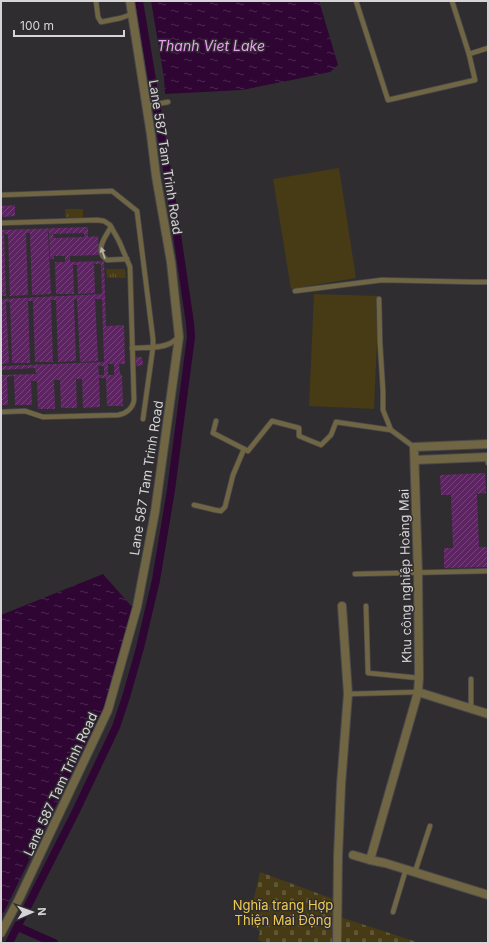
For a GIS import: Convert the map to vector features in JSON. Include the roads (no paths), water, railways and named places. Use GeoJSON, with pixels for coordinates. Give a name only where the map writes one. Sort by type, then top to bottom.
{"type":"FeatureCollection","features":[{"type":"Feature","properties":{"kind":"street","name":"Lane 587 Tam Trinh Road"},"geometry":{"type":"LineString","coordinates":[[1,934],[108,710],[137,607],[152,529],[179,337],[171,262],[156,176],[148,105],[130,1]]}},
{"type":"Feature","properties":{"kind":"street"},"geometry":{"type":"LineString","coordinates":[[414,446],[488,444],[488,457],[415,460]]}},
{"type":"Feature","properties":{"kind":"street","name":"Khu công nghiệp Hoàng Mai"},"geometry":{"type":"LineString","coordinates":[[370,860],[418,692],[418,573],[414,446]]}},
{"type":"Feature","properties":{"kind":"street"},"geometry":{"type":"LineString","coordinates":[[337,943],[338,856],[341,785],[348,694],[342,606]]}},
{"type":"Feature","properties":{"kind":"street"},"geometry":{"type":"LineString","coordinates":[[418,692],[488,714]]}},
{"type":"Feature","properties":{"kind":"street"},"geometry":{"type":"LineString","coordinates":[[353,855],[386,863],[488,895]]}},
{"type":"Feature","properties":{"kind":"lane"},"geometry":{"type":"LineString","coordinates":[[96,1],[98,17],[101,22],[132,14]]}},
{"type":"Feature","properties":{"kind":"lane"},"geometry":{"type":"LineString","coordinates":[[356,1],[388,100],[475,80],[469,54],[452,1]]}},
{"type":"Feature","properties":{"kind":"lane"},"geometry":{"type":"LineString","coordinates":[[469,54],[488,48]]}},
{"type":"Feature","properties":{"kind":"lane"},"geometry":{"type":"LineString","coordinates":[[148,105],[168,102]]}},
{"type":"Feature","properties":{"kind":"lane"},"geometry":{"type":"LineString","coordinates":[[1,195],[112,191],[137,212],[153,339],[143,419]]}},
{"type":"Feature","properties":{"kind":"lane"},"geometry":{"type":"LineString","coordinates":[[1,223],[97,220],[107,222],[111,226],[130,267],[134,400],[130,409],[122,414],[43,417],[26,411],[1,412]]}},
{"type":"Feature","properties":{"kind":"lane"},"geometry":{"type":"LineString","coordinates":[[111,226],[102,242],[101,246],[103,256],[107,260],[127,259]]}},
{"type":"Feature","properties":{"kind":"lane"},"geometry":{"type":"LineString","coordinates":[[295,291],[382,280],[488,282]]}},
{"type":"Feature","properties":{"kind":"lane"},"geometry":{"type":"LineString","coordinates":[[379,300],[383,410],[391,430]]}},
{"type":"Feature","properties":{"kind":"lane"},"geometry":{"type":"LineString","coordinates":[[132,348],[153,347],[170,343],[179,337]]}},
{"type":"Feature","properties":{"kind":"lane"},"geometry":{"type":"LineString","coordinates":[[216,421],[213,433],[248,451],[272,421],[299,428],[299,436],[321,445],[331,435],[336,422],[391,430],[414,446]]}},
{"type":"Feature","properties":{"kind":"lane"},"geometry":{"type":"LineString","coordinates":[[194,504],[221,511],[224,508],[233,475],[244,449]]}},
{"type":"Feature","properties":{"kind":"lane"},"geometry":{"type":"LineString","coordinates":[[488,457],[488,463]]}},
{"type":"Feature","properties":{"kind":"lane"},"geometry":{"type":"LineString","coordinates":[[355,574],[488,571]]}},
{"type":"Feature","properties":{"kind":"lane"},"geometry":{"type":"LineString","coordinates":[[366,606],[368,673],[419,678]]}},
{"type":"Feature","properties":{"kind":"lane"},"geometry":{"type":"LineString","coordinates":[[471,679],[471,709]]}},
{"type":"Feature","properties":{"kind":"lane"},"geometry":{"type":"LineString","coordinates":[[348,694],[418,692]]}},
{"type":"Feature","properties":{"kind":"lane"},"geometry":{"type":"LineString","coordinates":[[415,872],[430,826]]}},
{"type":"Feature","properties":{"kind":"lane"},"geometry":{"type":"LineString","coordinates":[[393,912],[406,869]]}},
{"type":"Feature","properties":{"kind":"water","name":"Thanh Viet Lake"},"geometry":{"type":"Polygon","coordinates":[[[151,1],[319,1],[338,65],[330,72],[242,90],[165,94],[164,78],[151,1]]]}},
{"type":"Feature","properties":{"kind":"water"},"geometry":{"type":"Polygon","coordinates":[[[103,574],[133,608],[106,703],[1,918],[1,615],[103,574]]]}},
{"type":"Feature","properties":{"kind":"waterway"},"geometry":{"type":"LineString","coordinates":[[9,943],[75,813],[116,727],[140,648],[156,580],[171,490],[191,337],[171,194],[139,1]]}},
{"type":"Feature","properties":{"kind":"waterway"},"geometry":{"type":"LineString","coordinates":[[18,927],[54,943]]}},
{"type":"Feature","properties":{"kind":"park label","name":"Nghĩa trang Hợp Thiện Mai Động"},"geometry":{"type":"Point","coordinates":[283,912]}}]}
